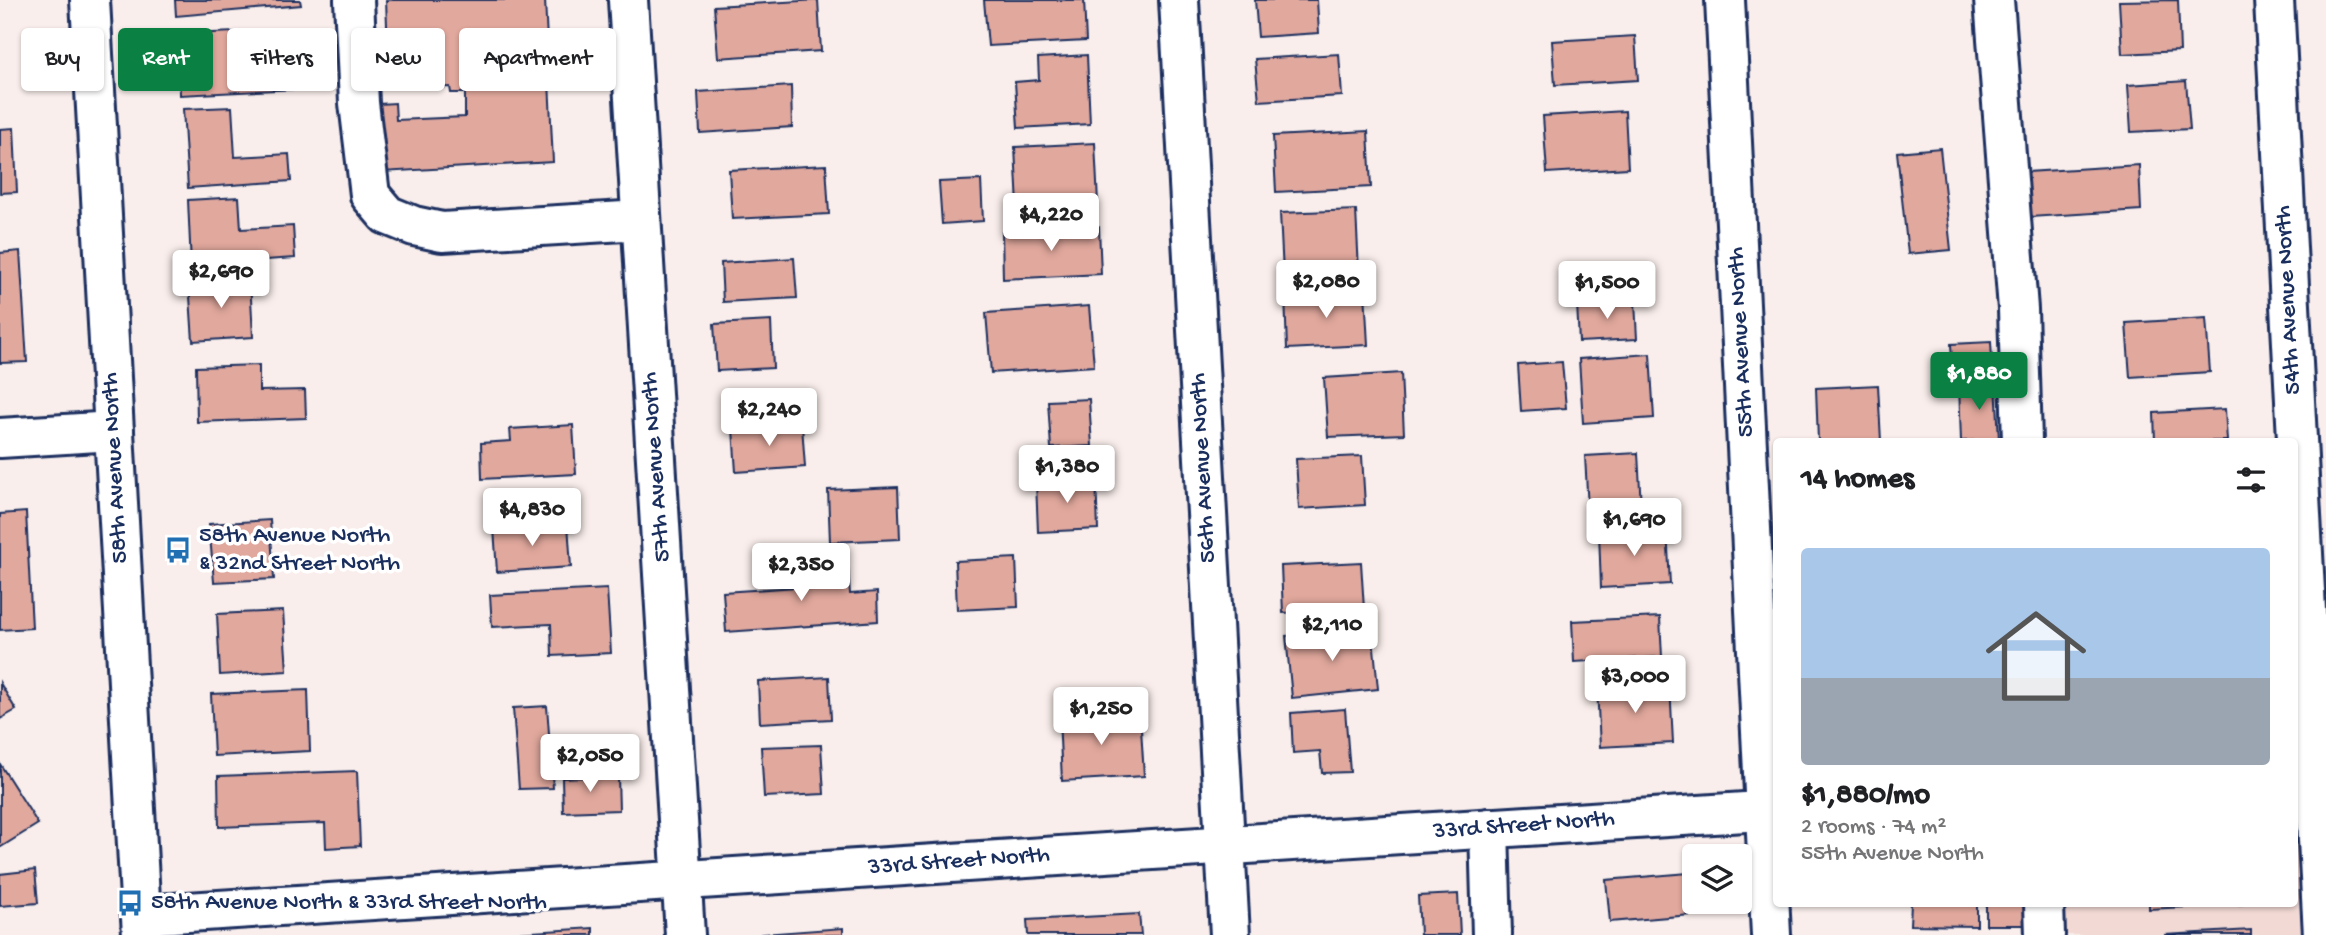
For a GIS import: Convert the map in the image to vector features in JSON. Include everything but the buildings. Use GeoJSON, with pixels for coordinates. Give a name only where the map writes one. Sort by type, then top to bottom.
{"type":"FeatureCollection","features":[{"type":"Feature","properties":{"kind":"street","name":"58th Avenue North"},"geometry":{"type":"LineString","coordinates":[[90,0],[142,925]]}},
{"type":"Feature","properties":{"kind":"street"},"geometry":{"type":"LineString","coordinates":[[354,0],[359,103],[370,195],[387,215],[414,226],[442,232],[641,220]]}},
{"type":"Feature","properties":{"kind":"street","name":"57th Avenue North"},"geometry":{"type":"LineString","coordinates":[[628,0],[685,935]]}},
{"type":"Feature","properties":{"kind":"street","name":"56th Avenue North"},"geometry":{"type":"LineString","coordinates":[[1179,0],[1230,935]]}},
{"type":"Feature","properties":{"kind":"street","name":"55th Avenue North"},"geometry":{"type":"LineString","coordinates":[[1725,0],[1770,810],[1771,935]]}},
{"type":"Feature","properties":{"kind":"street"},"geometry":{"type":"LineString","coordinates":[[1994,0],[2018,309],[2022,438]]}},
{"type":"Feature","properties":{"kind":"street","name":"54th Avenue North"},"geometry":{"type":"LineString","coordinates":[[2274,0],[2295,438]]}},
{"type":"Feature","properties":{"kind":"street"},"geometry":{"type":"LineString","coordinates":[[0,438],[114,431]]}},
{"type":"Feature","properties":{"kind":"street","name":"54th Avenue North"},"geometry":{"type":"LineString","coordinates":[[2298,505],[2311,778],[2323,935]]}},
{"type":"Feature","properties":{"kind":"street","name":"33rd Street North"},"geometry":{"type":"LineString","coordinates":[[142,925],[682,881],[1770,810]]}},
{"type":"Feature","properties":{"kind":"street"},"geometry":{"type":"LineString","coordinates":[[1489,828],[1492,935]]}},
{"type":"Feature","properties":{"kind":"street"},"geometry":{"type":"LineString","coordinates":[[2044,907],[2045,935]]}},
{"type":"Feature","properties":{"kind":"shaded area"},"geometry":{"type":"Polygon","coordinates":[[[2298,879],[2301,935],[2043,935],[2041,907],[2298,907],[2298,879]]]}},
{"type":"Feature","properties":{"kind":"place","name":"58th Avenue North & 32nd Street North"},"geometry":{"type":"Point","coordinates":[178,550]}},
{"type":"Feature","properties":{"kind":"place","name":"58th Avenue North & 33rd Street North"},"geometry":{"type":"Point","coordinates":[130,903]}}]}
